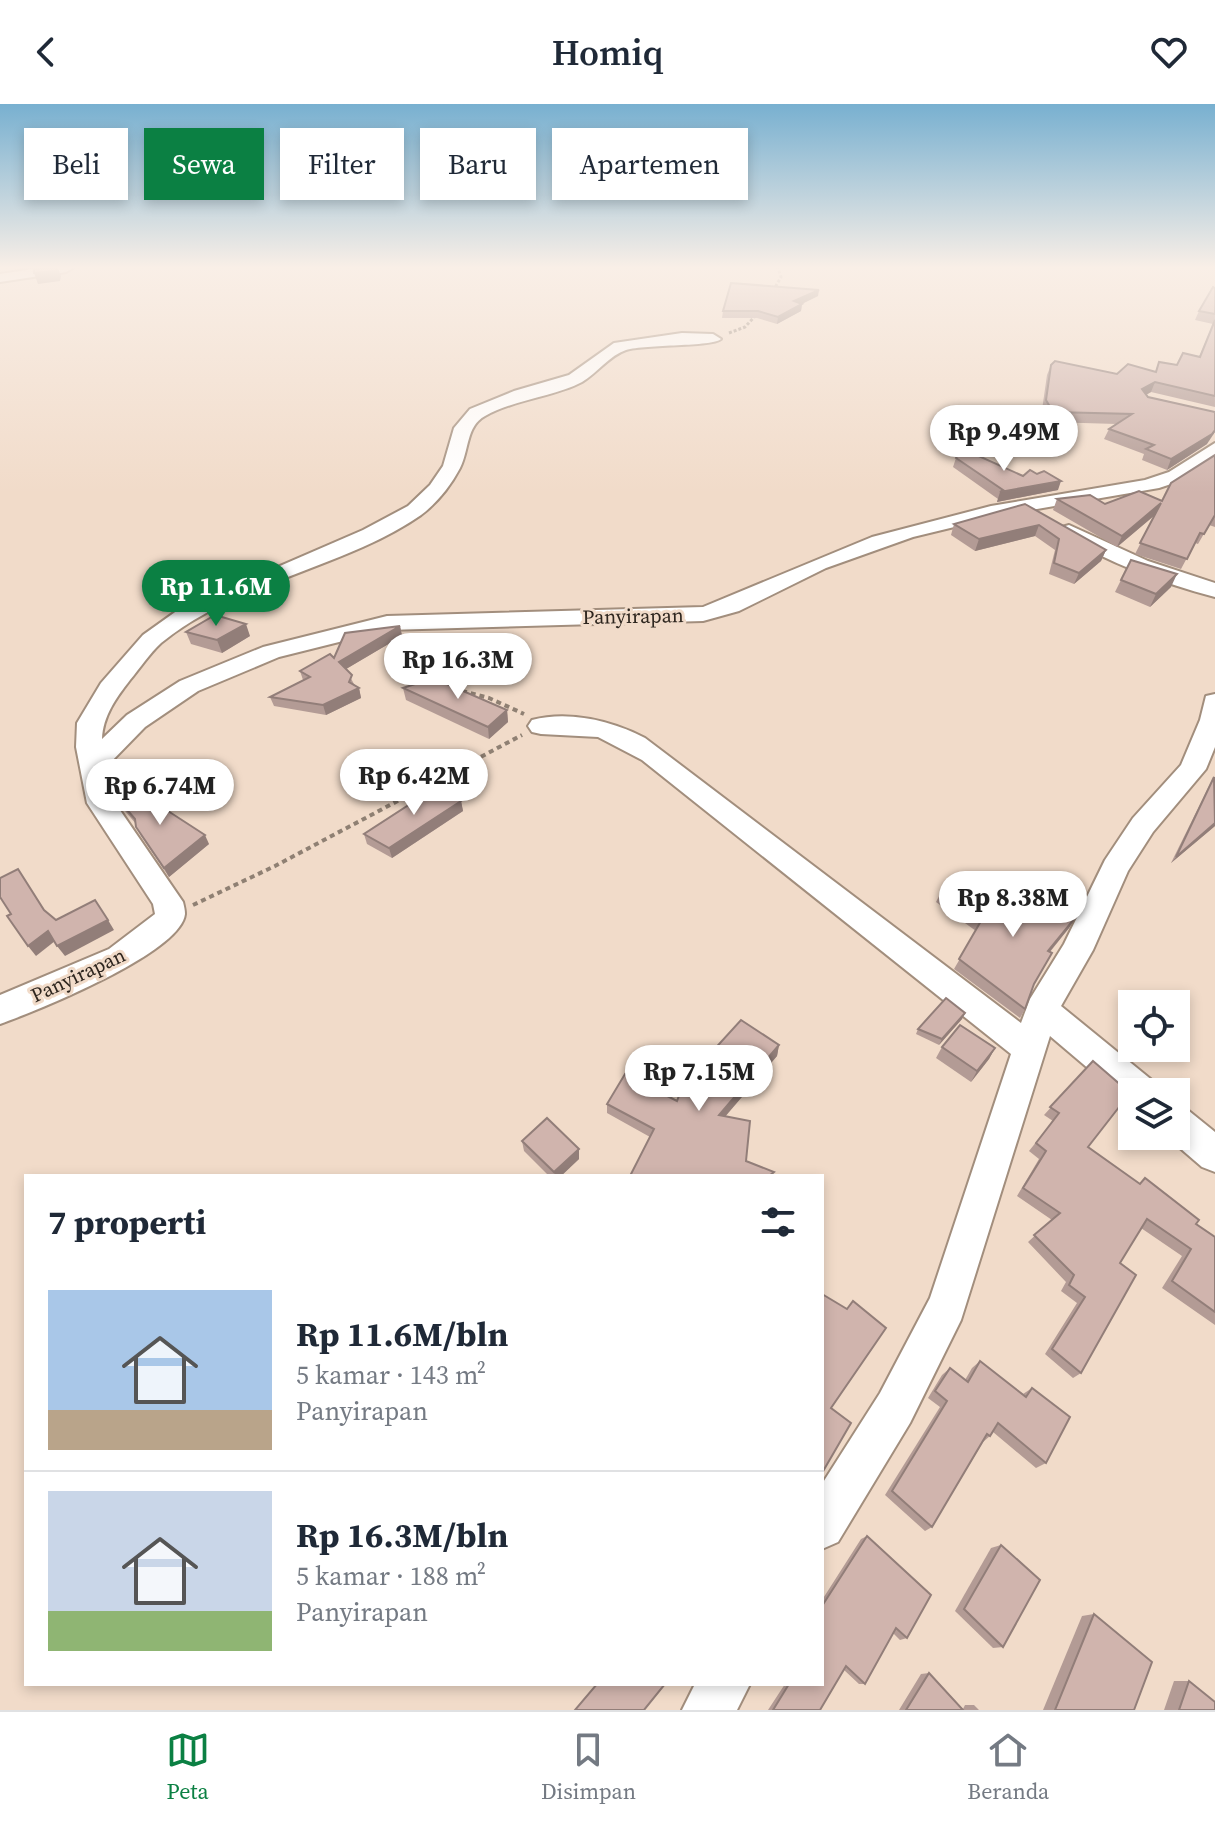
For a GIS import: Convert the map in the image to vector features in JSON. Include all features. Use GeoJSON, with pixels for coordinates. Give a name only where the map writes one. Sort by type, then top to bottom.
{"type":"FeatureCollection","features":[{"type":"Feature","properties":{"kind":"street"},"geometry":{"type":"LineString","coordinates":[[170,915],[168,902],[96,791],[95,765],[89,747],[90,723],[110,689],[151,640],[186,615],[370,534],[415,510],[437,489],[452,466],[463,428],[476,413],[507,399],[575,379],[590,370],[607,352],[620,346],[644,343]]}},
{"type":"Feature","properties":{"kind":"street","name":"Panyirapan"},"geometry":{"type":"LineString","coordinates":[[95,765],[136,721],[189,686],[271,652],[387,623],[703,614],[737,604],[812,567],[887,539],[1025,505],[1107,494],[1153,483],[1205,461],[1215,449]]}},
{"type":"Feature","properties":{"kind":"street"},"geometry":{"type":"LineString","coordinates":[[1025,505],[1104,552],[1137,566],[1215,590]]}},
{"type":"Feature","properties":{"kind":"street"},"geometry":{"type":"LineString","coordinates":[[824,1523],[895,1408],[947,1306],[1042,1009],[1077,950],[1115,868],[1143,825],[1193,769],[1213,720],[1215,702]]}},
{"type":"Feature","properties":{"kind":"street"},"geometry":{"type":"LineString","coordinates":[[541,726],[600,727],[622,734],[1030,1049]]}},
{"type":"Feature","properties":{"kind":"street","name":"Panyirapan"},"geometry":{"type":"LineString","coordinates":[[0,1010],[120,958],[155,933],[170,915]]}},
{"type":"Feature","properties":{"kind":"street"},"geometry":{"type":"LineString","coordinates":[[1042,1009],[1124,1078]]}},
{"type":"Feature","properties":{"kind":"street"},"geometry":{"type":"LineString","coordinates":[[1190,1134],[1215,1155]]}},
{"type":"Feature","properties":{"kind":"street"},"geometry":{"type":"LineString","coordinates":[[707,1710],[724,1686]]}},
{"type":"Feature","properties":{"kind":"path"},"geometry":{"type":"LineString","coordinates":[[387,623],[412,657],[447,685]]}},
{"type":"Feature","properties":{"kind":"path"},"geometry":{"type":"LineString","coordinates":[[170,915],[275,866],[541,726],[519,710],[459,689]]}},
{"type":"Feature","properties":{"kind":"building"},"geometry":{"type":"Polygon","coordinates":[[[1206,343],[1215,343],[1215,396],[1155,382],[1142,389],[1148,397],[1215,412],[1215,430],[1212,434],[1171,459],[1146,449],[1154,445],[1109,429],[1132,414],[1053,412],[1046,400],[1051,365],[1055,361],[1117,374],[1128,364],[1156,372],[1159,362],[1177,365],[1183,353],[1200,357],[1206,343]]]}},
{"type":"Feature","properties":{"kind":"building"},"geometry":{"type":"Polygon","coordinates":[[[961,448],[1023,476],[1030,470],[1037,474],[1044,471],[1061,481],[1000,492],[1003,490],[956,458],[961,448]]]}},
{"type":"Feature","properties":{"kind":"building"},"geometry":{"type":"Polygon","coordinates":[[[1215,455],[1215,515],[1204,534],[1200,533],[1187,559],[1140,543],[1161,503],[1122,536],[1057,499],[1090,495],[1105,504],[1139,491],[1162,501],[1171,483],[1215,455]]]}},
{"type":"Feature","properties":{"kind":"building"},"geometry":{"type":"Polygon","coordinates":[[[1025,504],[1106,550],[1079,573],[1054,563],[1059,539],[1039,525],[979,539],[954,524],[1025,504]]]}},
{"type":"Feature","properties":{"kind":"building"},"geometry":{"type":"Polygon","coordinates":[[[1131,560],[1177,574],[1156,594],[1121,580],[1131,560]]]}},
{"type":"Feature","properties":{"kind":"building"},"geometry":{"type":"Polygon","coordinates":[[[215,615],[246,624],[217,640],[186,632],[215,615]]]}},
{"type":"Feature","properties":{"kind":"building"},"geometry":{"type":"Polygon","coordinates":[[[400,626],[339,662],[352,675],[349,682],[359,688],[323,705],[270,697],[310,677],[300,671],[330,654],[334,658],[345,633],[400,626]]]}},
{"type":"Feature","properties":{"kind":"building"},"geometry":{"type":"Polygon","coordinates":[[[433,678],[507,710],[488,727],[403,688],[433,678]]]}},
{"type":"Feature","properties":{"kind":"building"},"geometry":{"type":"Polygon","coordinates":[[[1214,777],[1215,823],[1176,857],[1214,777]]]}},
{"type":"Feature","properties":{"kind":"building"},"geometry":{"type":"Polygon","coordinates":[[[441,784],[461,801],[389,848],[364,834],[441,784]]]}},
{"type":"Feature","properties":{"kind":"building"},"geometry":{"type":"Polygon","coordinates":[[[131,787],[205,835],[164,868],[136,827],[135,819],[116,797],[131,787]]]}},
{"type":"Feature","properties":{"kind":"building"},"geometry":{"type":"Polygon","coordinates":[[[18,869],[44,910],[56,920],[95,900],[108,920],[57,946],[48,931],[28,946],[7,916],[11,914],[0,897],[0,878],[18,869]]]}},
{"type":"Feature","properties":{"kind":"building"},"geometry":{"type":"Polygon","coordinates":[[[1021,880],[1075,918],[1048,951],[1052,953],[1034,984],[1025,1009],[959,959],[981,921],[941,892],[943,888],[999,908],[1021,880]]]}},
{"type":"Feature","properties":{"kind":"building"},"geometry":{"type":"Polygon","coordinates":[[[946,998],[965,1013],[942,1039],[918,1029],[946,998]]]}},
{"type":"Feature","properties":{"kind":"building"},"geometry":{"type":"Polygon","coordinates":[[[741,1020],[779,1045],[719,1115],[750,1121],[746,1161],[774,1172],[631,1174],[654,1129],[607,1104],[625,1074],[677,1101],[687,1074],[690,1076],[741,1020]]]}},
{"type":"Feature","properties":{"kind":"building"},"geometry":{"type":"Polygon","coordinates":[[[960,1025],[995,1048],[977,1071],[942,1047],[960,1025]]]}},
{"type":"Feature","properties":{"kind":"building"},"geometry":{"type":"Polygon","coordinates":[[[1093,1061],[1118,1083],[1118,1108],[1088,1147],[1140,1184],[1145,1178],[1199,1220],[1196,1224],[1215,1237],[1215,1312],[1172,1281],[1191,1249],[1147,1219],[1120,1263],[1136,1275],[1081,1373],[1052,1349],[1085,1297],[1069,1285],[1074,1275],[1034,1235],[1060,1213],[1023,1188],[1046,1151],[1036,1143],[1059,1113],[1050,1107],[1093,1061]]]}},
{"type":"Feature","properties":{"kind":"building"},"geometry":{"type":"Polygon","coordinates":[[[547,1118],[579,1149],[554,1172],[522,1141],[547,1118]]]}},
{"type":"Feature","properties":{"kind":"building"},"geometry":{"type":"Polygon","coordinates":[[[824,1295],[847,1309],[853,1301],[886,1328],[831,1408],[851,1423],[824,1470],[824,1295]]]}},
{"type":"Feature","properties":{"kind":"building"},"geometry":{"type":"Polygon","coordinates":[[[980,1361],[1026,1397],[1032,1388],[1070,1417],[1046,1463],[998,1423],[990,1436],[987,1434],[932,1527],[892,1491],[947,1401],[935,1391],[950,1368],[968,1382],[980,1361]]]}},
{"type":"Feature","properties":{"kind":"building"},"geometry":{"type":"Polygon","coordinates":[[[867,1536],[931,1595],[907,1638],[896,1628],[865,1684],[846,1666],[820,1710],[773,1710],[788,1686],[824,1686],[824,1603],[867,1536]]]}},
{"type":"Feature","properties":{"kind":"building"},"geometry":{"type":"Polygon","coordinates":[[[1001,1545],[1040,1580],[1003,1647],[964,1609],[1001,1545]]]}},
{"type":"Feature","properties":{"kind":"building"},"geometry":{"type":"Polygon","coordinates":[[[1094,1614],[1152,1662],[1134,1710],[1055,1710],[1094,1614]]]}},
{"type":"Feature","properties":{"kind":"building"},"geometry":{"type":"Polygon","coordinates":[[[929,1673],[963,1710],[906,1710],[929,1673]]]}},
{"type":"Feature","properties":{"kind":"building"},"geometry":{"type":"Polygon","coordinates":[[[1189,1681],[1215,1702],[1215,1710],[1179,1710],[1189,1681]]]}},
{"type":"Feature","properties":{"kind":"building"},"geometry":{"type":"Polygon","coordinates":[[[595,1686],[663,1686],[644,1710],[575,1710],[595,1686]]]}}]}
